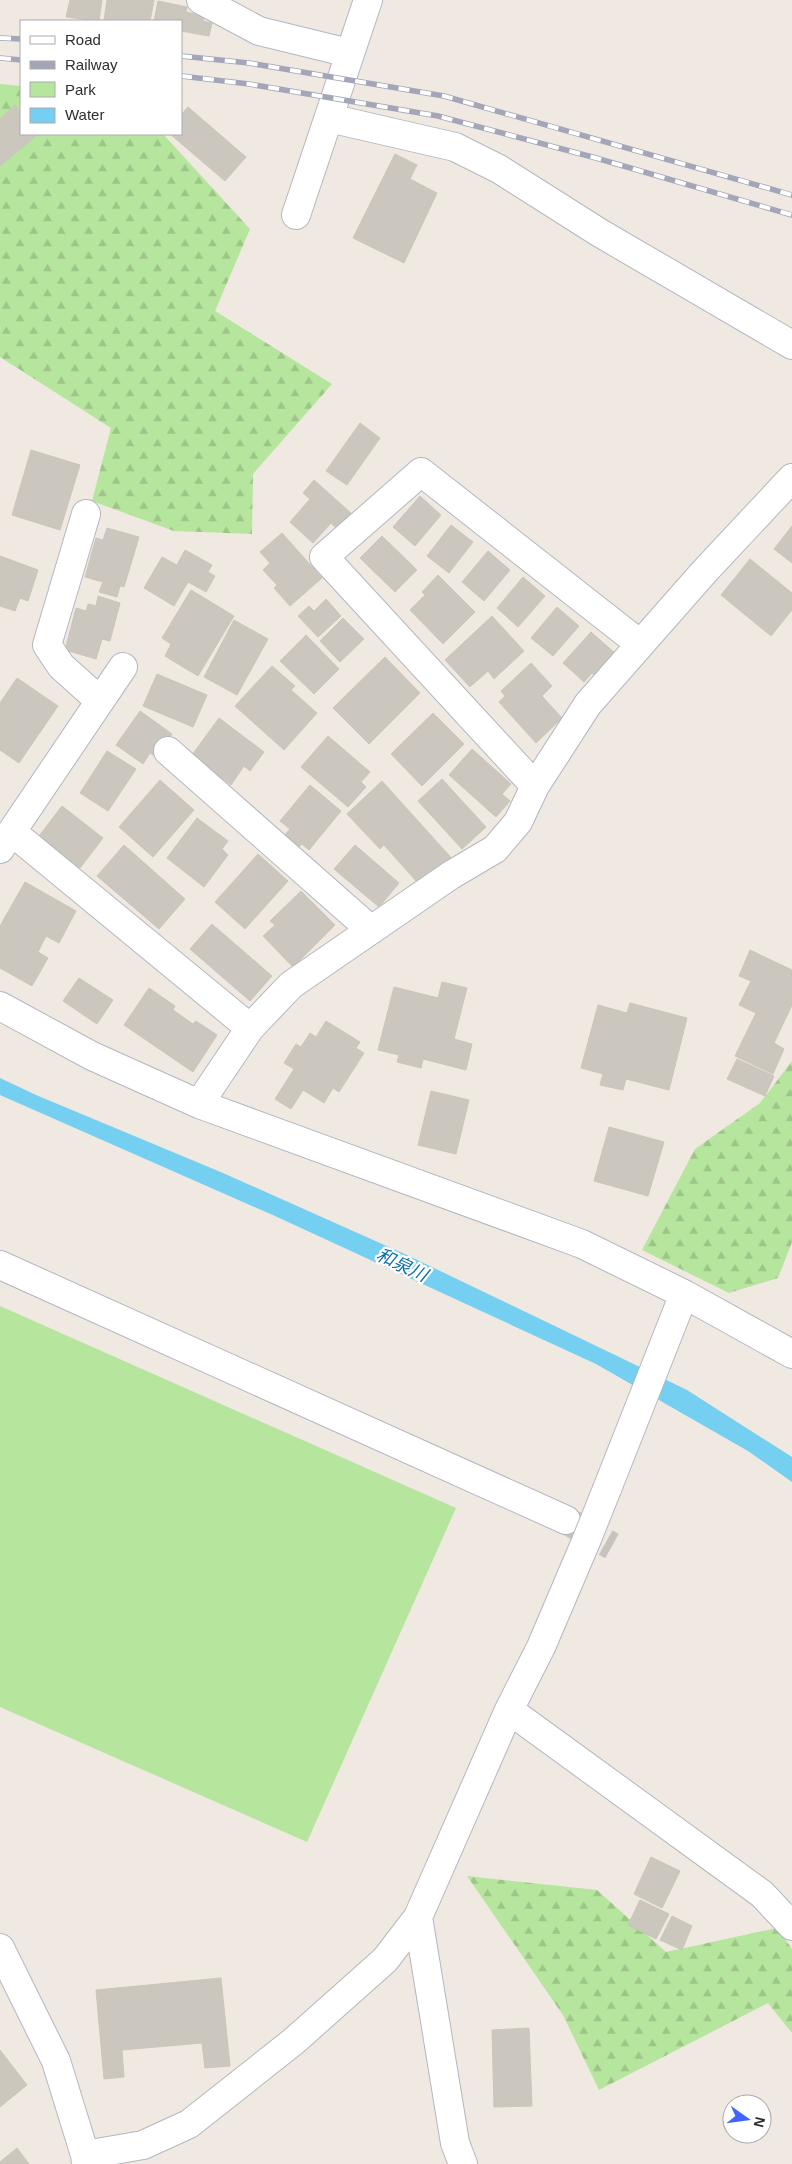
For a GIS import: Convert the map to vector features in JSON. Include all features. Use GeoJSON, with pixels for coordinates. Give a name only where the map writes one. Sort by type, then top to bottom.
{"type":"FeatureCollection","features":[{"type":"Feature","properties":{"kind":"street"},"geometry":{"type":"LineString","coordinates":[[201,0],[259,31],[350,54]]}},
{"type":"Feature","properties":{"kind":"street"},"geometry":{"type":"LineString","coordinates":[[296,215],[368,0]]}},
{"type":"Feature","properties":{"kind":"street"},"geometry":{"type":"LineString","coordinates":[[329,118],[455,147],[482,160],[600,233],[792,345]]}},
{"type":"Feature","properties":{"kind":"street"},"geometry":{"type":"LineString","coordinates":[[535,786],[324,557],[421,472],[640,644]]}},
{"type":"Feature","properties":{"kind":"street"},"geometry":{"type":"LineString","coordinates":[[198,1104],[250,1028],[291,985],[451,874],[495,849],[518,822],[535,786],[588,704],[640,644],[792,478]]}},
{"type":"Feature","properties":{"kind":"street"},"geometry":{"type":"LineString","coordinates":[[86,514],[47,645],[61,666],[100,701]]}},
{"type":"Feature","properties":{"kind":"street"},"geometry":{"type":"LineString","coordinates":[[123,667],[6,840],[250,1028]]}},
{"type":"Feature","properties":{"kind":"street"},"geometry":{"type":"LineString","coordinates":[[168,751],[370,930]]}},
{"type":"Feature","properties":{"kind":"street"},"geometry":{"type":"LineString","coordinates":[[0,1006],[92,1056],[198,1104],[582,1244],[684,1294],[792,1354]]}},
{"type":"Feature","properties":{"kind":"street"},"geometry":{"type":"LineString","coordinates":[[0,1265],[566,1520]]}},
{"type":"Feature","properties":{"kind":"street"},"geometry":{"type":"LineString","coordinates":[[0,1948],[56,2061],[85,2160],[143,2145],[189,2124],[294,2041],[385,1960],[418,1917],[509,1710],[541,1647],[634,1423],[684,1294]]}},
{"type":"Feature","properties":{"kind":"street"},"geometry":{"type":"LineString","coordinates":[[509,1710],[762,1894],[792,1926]]}},
{"type":"Feature","properties":{"kind":"street"},"geometry":{"type":"LineString","coordinates":[[418,1917],[455,2143],[463,2164]]}},
{"type":"Feature","properties":{"kind":"green space"},"geometry":{"type":"Polygon","coordinates":[[[0,84],[20,86],[20,135],[164,135],[250,229],[215,311],[332,384],[253,474],[252,534],[174,531],[92,501],[111,428],[0,357],[0,84]]]}},
{"type":"Feature","properties":{"kind":"green space"},"geometry":{"type":"Polygon","coordinates":[[[792,1061],[792,1242],[778,1278],[729,1293],[642,1250],[695,1149],[760,1103],[792,1061]]]}},
{"type":"Feature","properties":{"kind":"green space"},"geometry":{"type":"Polygon","coordinates":[[[0,1306],[456,1508],[307,1842],[0,1707],[0,1306]]]}},
{"type":"Feature","properties":{"kind":"green space"},"geometry":{"type":"Polygon","coordinates":[[[467,1876],[597,1890],[666,1952],[777,1928],[792,1949],[792,2033],[768,2003],[599,2090],[563,2015],[467,1876]]]}},
{"type":"Feature","properties":{"kind":"water","name":"和泉川"},"geometry":{"type":"Polygon","coordinates":[[[0,1078],[36,1095],[223,1173],[409,1256],[687,1390],[792,1457],[792,1482],[748,1451],[596,1364],[275,1216],[0,1095],[0,1078]]]}},
{"type":"Feature","properties":{"kind":"building"},"geometry":{"type":"Polygon","coordinates":[[[70,0],[102,0],[99,20],[66,17],[70,0]]]}},
{"type":"Feature","properties":{"kind":"building"},"geometry":{"type":"Polygon","coordinates":[[[107,0],[154,0],[150,20],[104,20],[107,0]]]}},
{"type":"Feature","properties":{"kind":"building"},"geometry":{"type":"Polygon","coordinates":[[[158,1],[187,7],[186,12],[204,16],[203,21],[212,23],[209,36],[182,31],[182,20],[154,20],[158,1]]]}},
{"type":"Feature","properties":{"kind":"building"},"geometry":{"type":"Polygon","coordinates":[[[15,105],[20,112],[20,135],[37,135],[0,166],[0,119],[15,105]]]}},
{"type":"Feature","properties":{"kind":"building"},"geometry":{"type":"Polygon","coordinates":[[[188,107],[246,157],[225,181],[171,135],[182,135],[182,114],[188,107]]]}},
{"type":"Feature","properties":{"kind":"building"},"geometry":{"type":"Polygon","coordinates":[[[395,154],[417,165],[410,179],[437,193],[404,263],[353,238],[395,154]]]}},
{"type":"Feature","properties":{"kind":"building"},"geometry":{"type":"Polygon","coordinates":[[[360,423],[380,438],[347,485],[326,471],[360,423]]]}},
{"type":"Feature","properties":{"kind":"building"},"geometry":{"type":"Polygon","coordinates":[[[31,450],[80,465],[60,530],[12,515],[31,450]]]}},
{"type":"Feature","properties":{"kind":"building"},"geometry":{"type":"Polygon","coordinates":[[[314,480],[351,513],[337,529],[331,523],[313,543],[290,522],[310,499],[303,493],[314,480]]]}},
{"type":"Feature","properties":{"kind":"building"},"geometry":{"type":"Polygon","coordinates":[[[420,496],[441,515],[415,546],[393,527],[420,496]]]}},
{"type":"Feature","properties":{"kind":"building"},"geometry":{"type":"Polygon","coordinates":[[[451,525],[473,542],[449,573],[427,556],[451,525]]]}},
{"type":"Feature","properties":{"kind":"building"},"geometry":{"type":"Polygon","coordinates":[[[792,526],[792,563],[774,549],[792,526]]]}},
{"type":"Feature","properties":{"kind":"building"},"geometry":{"type":"Polygon","coordinates":[[[107,528],[139,537],[124,587],[120,586],[117,597],[99,592],[103,582],[85,577],[96,538],[103,540],[107,528]]]}},
{"type":"Feature","properties":{"kind":"building"},"geometry":{"type":"Polygon","coordinates":[[[282,533],[322,578],[290,606],[274,588],[277,585],[263,570],[270,563],[260,552],[282,533]]]}},
{"type":"Feature","properties":{"kind":"building"},"geometry":{"type":"Polygon","coordinates":[[[382,536],[417,570],[395,592],[360,558],[382,536]]]}},
{"type":"Feature","properties":{"kind":"building"},"geometry":{"type":"Polygon","coordinates":[[[185,550],[212,565],[208,572],[215,576],[206,592],[188,582],[174,606],[144,588],[162,557],[177,565],[185,550]]]}},
{"type":"Feature","properties":{"kind":"building"},"geometry":{"type":"Polygon","coordinates":[[[488,551],[510,570],[484,601],[462,582],[488,551]]]}},
{"type":"Feature","properties":{"kind":"building"},"geometry":{"type":"Polygon","coordinates":[[[0,556],[38,570],[28,601],[20,598],[15,611],[0,606],[0,556]]]}},
{"type":"Feature","properties":{"kind":"building"},"geometry":{"type":"Polygon","coordinates":[[[750,559],[792,593],[792,610],[771,636],[721,595],[750,559]]]}},
{"type":"Feature","properties":{"kind":"building"},"geometry":{"type":"Polygon","coordinates":[[[438,575],[475,612],[443,644],[410,610],[425,595],[422,592],[438,575]]]}},
{"type":"Feature","properties":{"kind":"building"},"geometry":{"type":"Polygon","coordinates":[[[523,577],[545,596],[518,627],[497,608],[523,577]]]}},
{"type":"Feature","properties":{"kind":"building"},"geometry":{"type":"Polygon","coordinates":[[[191,590],[234,616],[198,676],[165,656],[171,644],[162,638],[191,590]]]}},
{"type":"Feature","properties":{"kind":"building"},"geometry":{"type":"Polygon","coordinates":[[[98,596],[120,603],[110,641],[102,639],[96,659],[65,650],[76,608],[86,611],[88,604],[96,606],[98,596]]]}},
{"type":"Feature","properties":{"kind":"building"},"geometry":{"type":"Polygon","coordinates":[[[326,599],[341,616],[318,637],[298,616],[309,606],[314,611],[326,599]]]}},
{"type":"Feature","properties":{"kind":"building"},"geometry":{"type":"Polygon","coordinates":[[[557,607],[579,626],[553,656],[531,638],[557,607]]]}},
{"type":"Feature","properties":{"kind":"building"},"geometry":{"type":"Polygon","coordinates":[[[492,616],[524,651],[494,679],[488,671],[470,687],[445,660],[492,616]]]}},
{"type":"Feature","properties":{"kind":"building"},"geometry":{"type":"Polygon","coordinates":[[[343,618],[364,639],[340,662],[320,641],[343,618]]]}},
{"type":"Feature","properties":{"kind":"building"},"geometry":{"type":"Polygon","coordinates":[[[234,620],[268,639],[237,695],[204,677],[234,620]]]}},
{"type":"Feature","properties":{"kind":"building"},"geometry":{"type":"Polygon","coordinates":[[[591,632],[616,654],[596,676],[592,673],[584,682],[563,663],[591,632]]]}},
{"type":"Feature","properties":{"kind":"building"},"geometry":{"type":"Polygon","coordinates":[[[306,635],[339,669],[314,694],[280,661],[306,635]]]}},
{"type":"Feature","properties":{"kind":"building"},"geometry":{"type":"Polygon","coordinates":[[[385,657],[420,693],[369,744],[333,708],[385,657]]]}},
{"type":"Feature","properties":{"kind":"building"},"geometry":{"type":"Polygon","coordinates":[[[531,663],[552,686],[542,696],[562,718],[536,743],[499,702],[505,696],[501,691],[531,663]]]}},
{"type":"Feature","properties":{"kind":"building"},"geometry":{"type":"Polygon","coordinates":[[[272,666],[295,686],[291,690],[317,713],[284,750],[235,706],[272,666]]]}},
{"type":"Feature","properties":{"kind":"building"},"geometry":{"type":"Polygon","coordinates":[[[157,674],[207,695],[193,727],[143,706],[157,674]]]}},
{"type":"Feature","properties":{"kind":"building"},"geometry":{"type":"Polygon","coordinates":[[[17,678],[58,706],[19,763],[0,750],[0,703],[17,678]]]}},
{"type":"Feature","properties":{"kind":"building"},"geometry":{"type":"Polygon","coordinates":[[[140,711],[172,734],[156,757],[150,753],[143,764],[116,745],[140,711]]]}},
{"type":"Feature","properties":{"kind":"building"},"geometry":{"type":"Polygon","coordinates":[[[433,713],[464,744],[422,786],[391,754],[433,713]]]}},
{"type":"Feature","properties":{"kind":"building"},"geometry":{"type":"Polygon","coordinates":[[[219,718],[264,752],[250,771],[244,766],[231,785],[192,755],[219,718]]]}},
{"type":"Feature","properties":{"kind":"building"},"geometry":{"type":"Polygon","coordinates":[[[328,736],[370,772],[361,782],[366,787],[348,807],[301,767],[328,736]]]}},
{"type":"Feature","properties":{"kind":"building"},"geometry":{"type":"Polygon","coordinates":[[[472,749],[511,784],[502,794],[510,801],[496,817],[449,775],[472,749]]]}},
{"type":"Feature","properties":{"kind":"building"},"geometry":{"type":"Polygon","coordinates":[[[107,751],[136,769],[108,811],[80,793],[107,751]]]}},
{"type":"Feature","properties":{"kind":"building"},"geometry":{"type":"Polygon","coordinates":[[[442,779],[486,827],[462,849],[418,801],[442,779]]]}},
{"type":"Feature","properties":{"kind":"building"},"geometry":{"type":"Polygon","coordinates":[[[160,780],[194,810],[153,857],[119,827],[160,780]]]}},
{"type":"Feature","properties":{"kind":"building"},"geometry":{"type":"Polygon","coordinates":[[[382,781],[455,862],[417,882],[384,845],[380,849],[347,814],[382,781]]]}},
{"type":"Feature","properties":{"kind":"building"},"geometry":{"type":"Polygon","coordinates":[[[310,785],[341,811],[309,850],[302,844],[297,849],[283,837],[290,829],[280,821],[310,785]]]}},
{"type":"Feature","properties":{"kind":"building"},"geometry":{"type":"Polygon","coordinates":[[[62,806],[103,838],[80,868],[39,836],[62,806]]]}},
{"type":"Feature","properties":{"kind":"building"},"geometry":{"type":"Polygon","coordinates":[[[197,818],[228,841],[222,849],[228,855],[204,887],[167,858],[197,818]]]}},
{"type":"Feature","properties":{"kind":"building"},"geometry":{"type":"Polygon","coordinates":[[[124,845],[185,899],[159,929],[97,876],[124,845]]]}},
{"type":"Feature","properties":{"kind":"building"},"geometry":{"type":"Polygon","coordinates":[[[355,845],[399,883],[379,907],[334,869],[355,845]]]}},
{"type":"Feature","properties":{"kind":"building"},"geometry":{"type":"Polygon","coordinates":[[[258,854],[288,881],[245,929],[215,902],[258,854]]]}},
{"type":"Feature","properties":{"kind":"building"},"geometry":{"type":"Polygon","coordinates":[[[25,882],[76,911],[59,943],[46,936],[38,952],[48,958],[32,986],[0,968],[0,926],[25,882]]]}},
{"type":"Feature","properties":{"kind":"building"},"geometry":{"type":"Polygon","coordinates":[[[301,891],[335,925],[293,967],[263,936],[275,925],[270,921],[301,891]]]}},
{"type":"Feature","properties":{"kind":"building"},"geometry":{"type":"Polygon","coordinates":[[[212,924],[272,976],[250,1001],[190,949],[212,924]]]}},
{"type":"Feature","properties":{"kind":"building"},"geometry":{"type":"Polygon","coordinates":[[[750,950],[792,970],[792,1005],[774,1043],[784,1049],[773,1074],[735,1056],[756,1013],[739,1005],[751,981],[739,976],[750,950]]]}},
{"type":"Feature","properties":{"kind":"building"},"geometry":{"type":"Polygon","coordinates":[[[79,978],[113,1000],[97,1024],[63,1001],[79,978]]]}},
{"type":"Feature","properties":{"kind":"building"},"geometry":{"type":"Polygon","coordinates":[[[442,982],[467,988],[454,1039],[472,1044],[466,1070],[423,1059],[421,1068],[397,1062],[399,1055],[378,1050],[394,987],[438,998],[442,982]]]}},
{"type":"Feature","properties":{"kind":"building"},"geometry":{"type":"Polygon","coordinates":[[[149,988],[175,1006],[173,1010],[193,1024],[196,1021],[217,1035],[193,1072],[124,1025],[149,988]]]}},
{"type":"Feature","properties":{"kind":"building"},"geometry":{"type":"Polygon","coordinates":[[[630,1003],[687,1018],[669,1090],[626,1079],[623,1090],[600,1085],[603,1074],[581,1068],[598,1005],[627,1013],[630,1003]]]}},
{"type":"Feature","properties":{"kind":"building"},"geometry":{"type":"Polygon","coordinates":[[[326,1021],[360,1042],[356,1048],[364,1053],[339,1092],[333,1088],[324,1103],[303,1090],[291,1109],[275,1099],[294,1069],[284,1063],[296,1044],[301,1047],[310,1033],[316,1037],[326,1021]]]}},
{"type":"Feature","properties":{"kind":"building"},"geometry":{"type":"Polygon","coordinates":[[[737,1059],[774,1076],[765,1096],[727,1079],[737,1059]]]}},
{"type":"Feature","properties":{"kind":"building"},"geometry":{"type":"Polygon","coordinates":[[[431,1091],[469,1100],[456,1154],[418,1145],[431,1091]]]}},
{"type":"Feature","properties":{"kind":"building"},"geometry":{"type":"Polygon","coordinates":[[[609,1127],[664,1142],[648,1196],[594,1181],[609,1127]]]}},
{"type":"Feature","properties":{"kind":"building"},"geometry":{"type":"Polygon","coordinates":[[[651,1857],[680,1871],[662,1908],[634,1894],[651,1857]]]}},
{"type":"Feature","properties":{"kind":"building"},"geometry":{"type":"Polygon","coordinates":[[[640,1900],[669,1914],[656,1939],[628,1925],[640,1900]]]}},
{"type":"Feature","properties":{"kind":"building"},"geometry":{"type":"Polygon","coordinates":[[[672,1916],[692,1926],[682,1950],[660,1940],[672,1916]]]}},
{"type":"Feature","properties":{"kind":"building"},"geometry":{"type":"Polygon","coordinates":[[[221,1978],[230,2066],[205,2068],[202,2043],[122,2050],[124,2077],[104,2079],[96,1990],[221,1978]]]}},
{"type":"Feature","properties":{"kind":"building"},"geometry":{"type":"Polygon","coordinates":[[[529,2028],[532,2106],[494,2107],[492,2030],[529,2028]]]}},
{"type":"Feature","properties":{"kind":"building"},"geometry":{"type":"Polygon","coordinates":[[[0,2050],[27,2085],[0,2107],[0,2050]]]}},
{"type":"Feature","properties":{"kind":"building"},"geometry":{"type":"Polygon","coordinates":[[[17,2148],[29,2164],[0,2164],[0,2162],[17,2148]]]}},
{"type":"Feature","properties":{"kind":"tunnel"},"geometry":{"type":"LineString","coordinates":[[569,1522],[612,1546]]}},
{"type":"Feature","properties":{"kind":"railway"},"geometry":{"type":"LineString","coordinates":[[0,38],[20,39]]}},
{"type":"Feature","properties":{"kind":"railway"},"geometry":{"type":"LineString","coordinates":[[182,56],[249,63],[444,96],[792,195]]}},
{"type":"Feature","properties":{"kind":"railway"},"geometry":{"type":"LineString","coordinates":[[0,58],[20,60]]}},
{"type":"Feature","properties":{"kind":"railway"},"geometry":{"type":"LineString","coordinates":[[182,76],[249,84],[438,116],[596,158],[792,215]]}}]}
